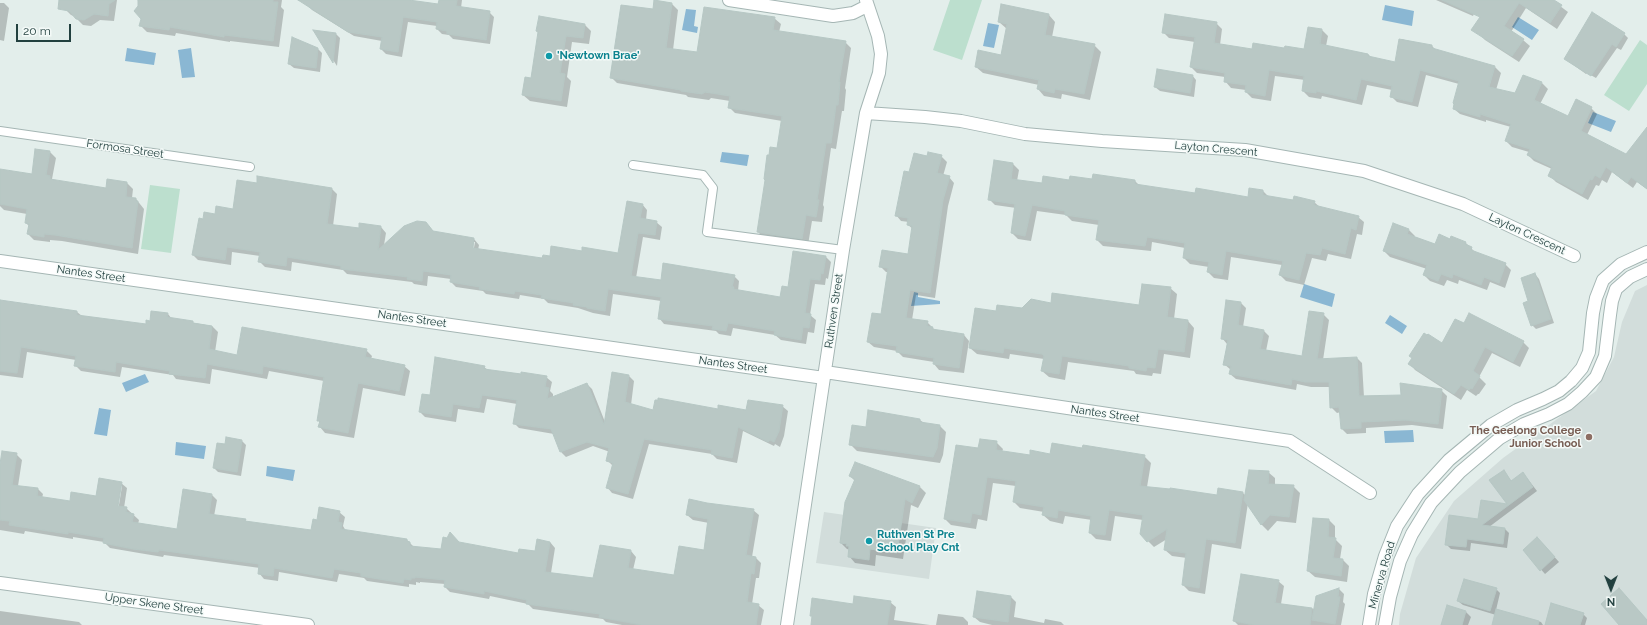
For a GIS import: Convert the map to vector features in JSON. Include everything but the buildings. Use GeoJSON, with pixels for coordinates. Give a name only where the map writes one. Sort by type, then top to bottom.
{"type":"FeatureCollection","features":[{"type":"Feature","properties":{"kind":"street"},"geometry":{"type":"LineString","coordinates":[[729,0],[833,16],[854,13],[866,3]]}},
{"type":"Feature","properties":{"kind":"street","name":"Ruthven Street"},"geometry":{"type":"LineString","coordinates":[[787,625],[843,250],[866,113],[879,73],[881,54],[878,36],[866,3]]}},
{"type":"Feature","properties":{"kind":"street","name":"Layton Crescent"},"geometry":{"type":"LineString","coordinates":[[866,113],[925,116],[961,121],[1025,134],[1102,142],[1245,150],[1364,171],[1463,204],[1574,256]]}},
{"type":"Feature","properties":{"kind":"street","name":"Minerva Road"},"geometry":{"type":"LineString","coordinates":[[1369,625],[1374,594],[1385,556],[1397,526],[1418,494],[1439,470],[1469,442],[1491,425],[1517,410],[1559,391],[1571,381],[1582,368],[1589,352],[1593,313],[1596,298],[1603,280],[1621,264],[1647,252]]}},
{"type":"Feature","properties":{"kind":"street","name":"Nantes Street"},"geometry":{"type":"LineString","coordinates":[[0,261],[1290,441],[1370,493]]}},
{"type":"Feature","properties":{"kind":"street","name":"Minerva Road"},"geometry":{"type":"LineString","coordinates":[[1385,625],[1400,561],[1412,534],[1435,499],[1447,485],[1480,454],[1500,438],[1524,424],[1549,414],[1568,404],[1596,377],[1605,356],[1612,302],[1616,289],[1630,277],[1647,269]]}},
{"type":"Feature","properties":{"kind":"street","name":"Upper Skene Street"},"geometry":{"type":"LineString","coordinates":[[0,583],[308,625]]}},
{"type":"Feature","properties":{"kind":"lane","name":"Formosa Street"},"geometry":{"type":"LineString","coordinates":[[0,131],[250,167]]}},
{"type":"Feature","properties":{"kind":"lane"},"geometry":{"type":"LineString","coordinates":[[633,165],[703,175],[713,188],[707,232],[843,250]]}},
{"type":"Feature","properties":{"kind":"shaded area","name":"The Geelong College Junior School"},"geometry":{"type":"Polygon","coordinates":[[[1647,285],[1647,625],[1399,625],[1400,614],[1416,558],[1454,501],[1503,458],[1596,391],[1614,357],[1622,322],[1635,291],[1647,285]]]}},
{"type":"Feature","properties":{"kind":"shaded area"},"geometry":{"type":"Polygon","coordinates":[[[824,512],[936,528],[929,579],[816,563],[824,512]]]}},
{"type":"Feature","properties":{"kind":"green space"},"geometry":{"type":"Polygon","coordinates":[[[950,0],[982,0],[962,60],[933,50],[950,0]]]}},
{"type":"Feature","properties":{"kind":"green space"},"geometry":{"type":"Polygon","coordinates":[[[1640,40],[1647,45],[1647,84],[1629,111],[1604,95],[1640,40]]]}},
{"type":"Feature","properties":{"kind":"green space"},"geometry":{"type":"Polygon","coordinates":[[[150,185],[180,189],[171,253],[141,249],[150,185]]]}},
{"type":"Feature","properties":{"kind":"water"},"geometry":{"type":"Polygon","coordinates":[[[1385,5],[1414,11],[1412,26],[1382,20],[1385,5]]]}},
{"type":"Feature","properties":{"kind":"water"},"geometry":{"type":"Polygon","coordinates":[[[686,9],[696,10],[694,26],[698,27],[697,33],[682,30],[686,9]]]}},
{"type":"Feature","properties":{"kind":"water"},"geometry":{"type":"Polygon","coordinates":[[[1518,17],[1539,30],[1532,40],[1512,27],[1518,17]]]}},
{"type":"Feature","properties":{"kind":"water"},"geometry":{"type":"Polygon","coordinates":[[[988,23],[999,25],[994,48],[983,46],[988,23]]]}},
{"type":"Feature","properties":{"kind":"water"},"geometry":{"type":"Polygon","coordinates":[[[127,48],[156,53],[154,65],[125,61],[127,48]]]}},
{"type":"Feature","properties":{"kind":"water"},"geometry":{"type":"Polygon","coordinates":[[[191,48],[195,77],[182,78],[178,50],[191,48]]]}},
{"type":"Feature","properties":{"kind":"water"},"geometry":{"type":"Polygon","coordinates":[[[1593,112],[1616,121],[1611,132],[1588,123],[1593,112]]]}},
{"type":"Feature","properties":{"kind":"water"},"geometry":{"type":"Polygon","coordinates":[[[722,152],[749,155],[747,166],[720,162],[722,152]]]}},
{"type":"Feature","properties":{"kind":"water"},"geometry":{"type":"Polygon","coordinates":[[[1304,284],[1335,294],[1332,307],[1300,297],[1304,284]]]}},
{"type":"Feature","properties":{"kind":"water"},"geometry":{"type":"Polygon","coordinates":[[[914,292],[918,293],[918,297],[940,301],[940,304],[911,306],[914,292]]]}},
{"type":"Feature","properties":{"kind":"water"},"geometry":{"type":"Polygon","coordinates":[[[1390,315],[1407,326],[1402,334],[1385,323],[1390,315]]]}},
{"type":"Feature","properties":{"kind":"water"},"geometry":{"type":"Polygon","coordinates":[[[145,374],[149,382],[126,392],[122,383],[145,374]]]}},
{"type":"Feature","properties":{"kind":"water"},"geometry":{"type":"Polygon","coordinates":[[[99,408],[111,410],[107,436],[94,434],[99,408]]]}},
{"type":"Feature","properties":{"kind":"water"},"geometry":{"type":"Polygon","coordinates":[[[1413,430],[1414,442],[1385,443],[1384,431],[1413,430]]]}},
{"type":"Feature","properties":{"kind":"water"},"geometry":{"type":"Polygon","coordinates":[[[176,442],[206,446],[204,459],[175,455],[176,442]]]}},
{"type":"Feature","properties":{"kind":"water"},"geometry":{"type":"Polygon","coordinates":[[[267,466],[295,470],[293,481],[266,476],[267,466]]]}},
{"type":"Feature","properties":{"kind":"place","name":"'Newtown Brae'"},"geometry":{"type":"Point","coordinates":[549,56]}},
{"type":"Feature","properties":{"kind":"place","name":"The Geelong College Junior School"},"geometry":{"type":"Point","coordinates":[1589,437]}},
{"type":"Feature","properties":{"kind":"place","name":"Ruthven St Pre School Play Cnt"},"geometry":{"type":"Point","coordinates":[869,541]}}]}
